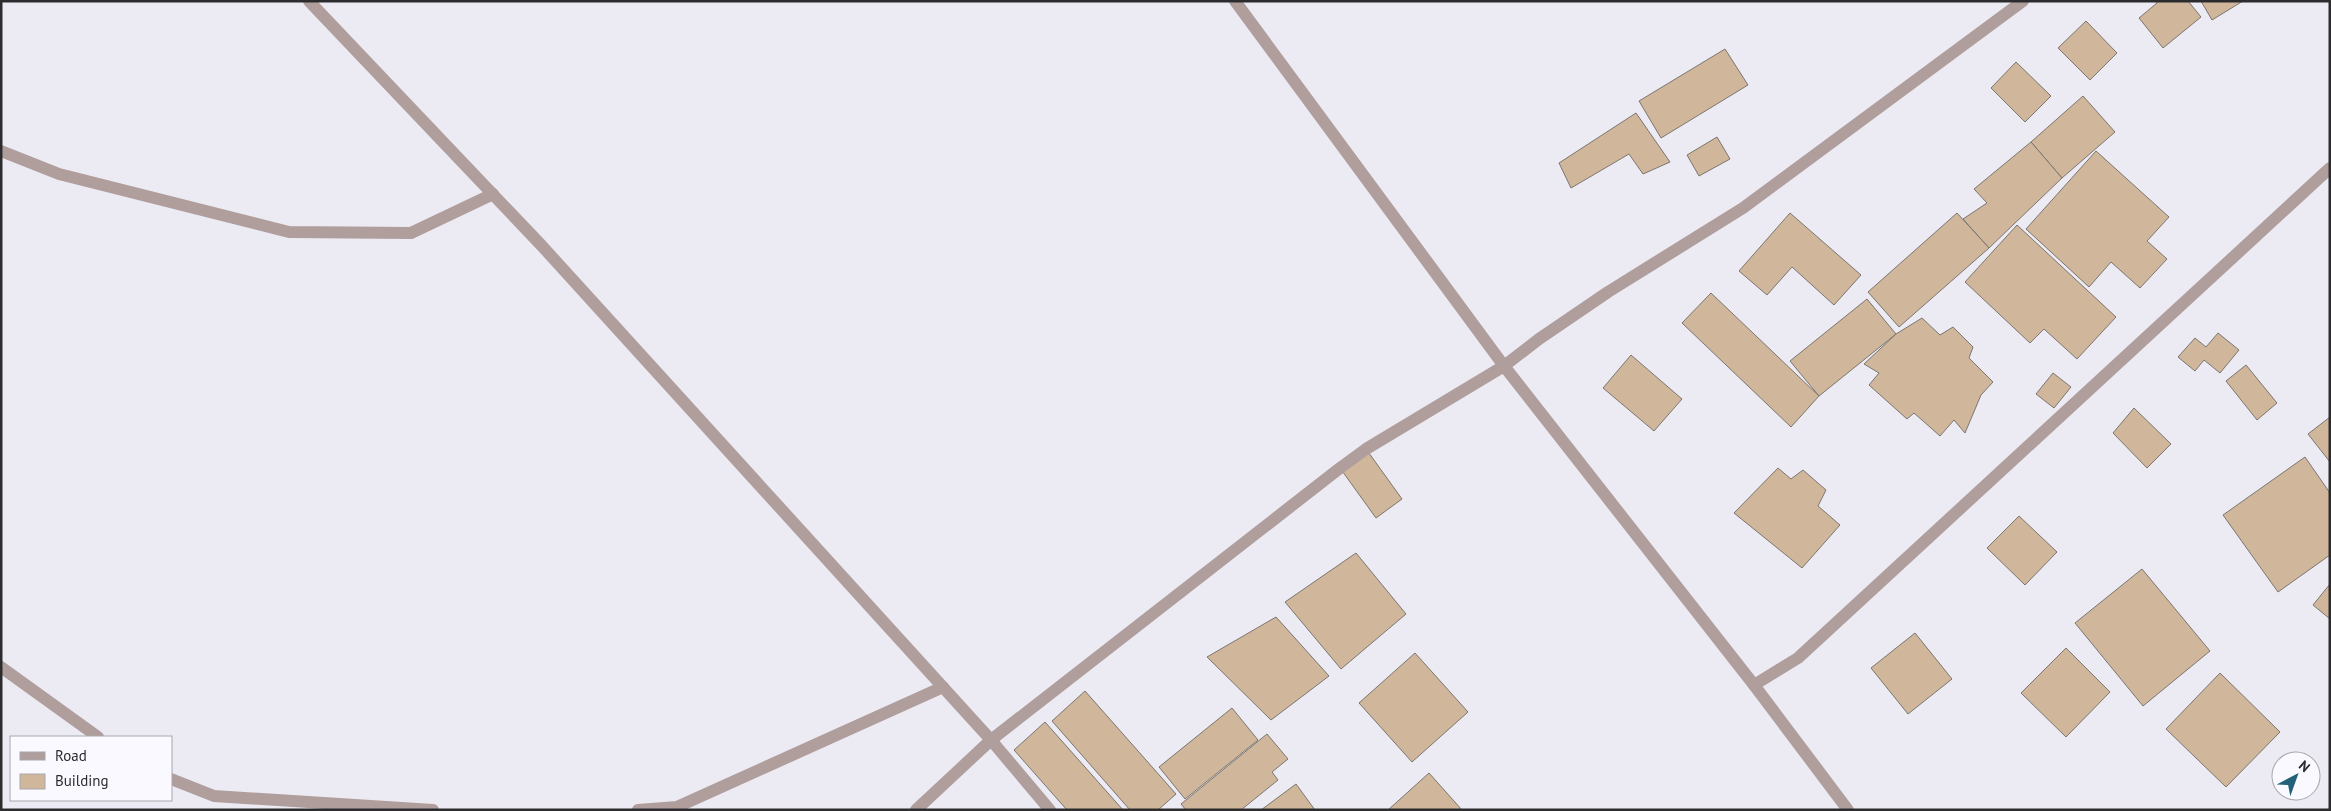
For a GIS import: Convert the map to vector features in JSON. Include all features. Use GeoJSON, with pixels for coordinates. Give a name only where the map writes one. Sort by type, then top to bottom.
{"type":"FeatureCollection","features":[{"type":"Feature","properties":{"kind":"street"},"geometry":{"type":"LineString","coordinates":[[309,1],[493,194],[992,740],[1050,810]]}},
{"type":"Feature","properties":{"kind":"street"},"geometry":{"type":"LineString","coordinates":[[1235,1],[1504,366],[1754,685],[1848,810]]}},
{"type":"Feature","properties":{"kind":"street"},"geometry":{"type":"LineString","coordinates":[[916,810],[992,740],[1366,449],[1504,366],[1539,339],[1608,292],[1743,208],[2024,1]]}},
{"type":"Feature","properties":{"kind":"street"},"geometry":{"type":"LineString","coordinates":[[1,151],[59,174],[289,232],[411,233],[493,194]]}},
{"type":"Feature","properties":{"kind":"street"},"geometry":{"type":"LineString","coordinates":[[1754,685],[1798,658],[2330,168]]}},
{"type":"Feature","properties":{"kind":"street"},"geometry":{"type":"LineString","coordinates":[[1,667],[97,736]]}},
{"type":"Feature","properties":{"kind":"street"},"geometry":{"type":"LineString","coordinates":[[638,810],[677,807],[943,687]]}},
{"type":"Feature","properties":{"kind":"street"},"geometry":{"type":"LineString","coordinates":[[172,779],[214,796],[433,810]]}},
{"type":"Feature","properties":{"kind":"building"},"geometry":{"type":"Polygon","coordinates":[[[2156,1],[2188,1],[2201,17],[2163,48],[2139,18],[2157,3],[2156,1]]]}},
{"type":"Feature","properties":{"kind":"building"},"geometry":{"type":"Polygon","coordinates":[[[2201,1],[2243,1],[2212,20],[2201,1]]]}},
{"type":"Feature","properties":{"kind":"building"},"geometry":{"type":"Polygon","coordinates":[[[2086,21],[2117,53],[2090,80],[2058,48],[2086,21]]]}},
{"type":"Feature","properties":{"kind":"building"},"geometry":{"type":"Polygon","coordinates":[[[1725,49],[1748,85],[1661,138],[1639,101],[1725,49]]]}},
{"type":"Feature","properties":{"kind":"building"},"geometry":{"type":"Polygon","coordinates":[[[2016,62],[2051,96],[2025,122],[1991,88],[2016,62]]]}},
{"type":"Feature","properties":{"kind":"building"},"geometry":{"type":"Polygon","coordinates":[[[2083,96],[2115,132],[2062,178],[2031,142],[2083,96]]]}},
{"type":"Feature","properties":{"kind":"building"},"geometry":{"type":"Polygon","coordinates":[[[1636,113],[1670,162],[1643,174],[1629,154],[1571,188],[1559,163],[1636,113]]]}},
{"type":"Feature","properties":{"kind":"building"},"geometry":{"type":"Polygon","coordinates":[[[1717,137],[1730,159],[1699,176],[1687,155],[1717,137]]]}},
{"type":"Feature","properties":{"kind":"building"},"geometry":{"type":"Polygon","coordinates":[[[2031,142],[2062,178],[1989,248],[1963,219],[1987,203],[1974,189],[2031,142]]]}},
{"type":"Feature","properties":{"kind":"building"},"geometry":{"type":"Polygon","coordinates":[[[2096,151],[2169,217],[2147,241],[2167,259],[2140,288],[2111,262],[2089,287],[2026,229],[2096,151]]]}},
{"type":"Feature","properties":{"kind":"building"},"geometry":{"type":"Polygon","coordinates":[[[1790,213],[1861,275],[1834,305],[1792,267],[1767,295],[1739,271],[1790,213]]]}},
{"type":"Feature","properties":{"kind":"building"},"geometry":{"type":"Polygon","coordinates":[[[1957,213],[1989,248],[1899,327],[1868,292],[1957,213]]]}},
{"type":"Feature","properties":{"kind":"building"},"geometry":{"type":"Polygon","coordinates":[[[2017,225],[2116,317],[2077,359],[2044,329],[2030,343],[1965,282],[2017,225]]]}},
{"type":"Feature","properties":{"kind":"building"},"geometry":{"type":"Polygon","coordinates":[[[1711,293],[1819,396],[1791,427],[1682,323],[1711,293]]]}},
{"type":"Feature","properties":{"kind":"building"},"geometry":{"type":"Polygon","coordinates":[[[1867,299],[1896,334],[1819,396],[1790,361],[1867,299]]]}},
{"type":"Feature","properties":{"kind":"building"},"geometry":{"type":"Polygon","coordinates":[[[1922,318],[1940,335],[1953,327],[1973,347],[1969,358],[1993,382],[1981,395],[1965,433],[1954,420],[1940,436],[1914,413],[1907,419],[1869,385],[1879,373],[1864,364],[1896,334],[1922,318]]]}},
{"type":"Feature","properties":{"kind":"building"},"geometry":{"type":"Polygon","coordinates":[[[2218,333],[2239,350],[2220,373],[2204,360],[2195,371],[2178,357],[2195,338],[2206,347],[2218,333]]]}},
{"type":"Feature","properties":{"kind":"building"},"geometry":{"type":"Polygon","coordinates":[[[1631,355],[1682,399],[1654,431],[1603,388],[1631,355]]]}},
{"type":"Feature","properties":{"kind":"building"},"geometry":{"type":"Polygon","coordinates":[[[2246,365],[2277,403],[2257,420],[2226,381],[2246,365]]]}},
{"type":"Feature","properties":{"kind":"building"},"geometry":{"type":"Polygon","coordinates":[[[2053,373],[2071,387],[2054,408],[2036,394],[2053,373]]]}},
{"type":"Feature","properties":{"kind":"building"},"geometry":{"type":"Polygon","coordinates":[[[2134,408],[2171,444],[2147,468],[2113,433],[2134,408]]]}},
{"type":"Feature","properties":{"kind":"building"},"geometry":{"type":"Polygon","coordinates":[[[2330,417],[2330,462],[2308,434],[2330,417]]]}},
{"type":"Feature","properties":{"kind":"building"},"geometry":{"type":"Polygon","coordinates":[[[1366,449],[1402,499],[1376,518],[1340,468],[1366,449]]]}},
{"type":"Feature","properties":{"kind":"building"},"geometry":{"type":"Polygon","coordinates":[[[2305,457],[2330,493],[2330,555],[2278,592],[2223,515],[2305,457]]]}},
{"type":"Feature","properties":{"kind":"building"},"geometry":{"type":"Polygon","coordinates":[[[1778,468],[1791,479],[1803,470],[1826,490],[1818,506],[1840,525],[1802,568],[1734,513],[1778,468]]]}},
{"type":"Feature","properties":{"kind":"building"},"geometry":{"type":"Polygon","coordinates":[[[2019,516],[2057,552],[2025,585],[1987,548],[2019,516]]]}},
{"type":"Feature","properties":{"kind":"building"},"geometry":{"type":"Polygon","coordinates":[[[1356,553],[1406,614],[1341,669],[1285,602],[1356,553]]]}},
{"type":"Feature","properties":{"kind":"building"},"geometry":{"type":"Polygon","coordinates":[[[2142,569],[2210,651],[2143,706],[2075,623],[2142,569]]]}},
{"type":"Feature","properties":{"kind":"building"},"geometry":{"type":"Polygon","coordinates":[[[2330,584],[2330,619],[2313,605],[2330,584]]]}},
{"type":"Feature","properties":{"kind":"building"},"geometry":{"type":"Polygon","coordinates":[[[1276,617],[1329,676],[1271,720],[1207,657],[1276,617]]]}},
{"type":"Feature","properties":{"kind":"building"},"geometry":{"type":"Polygon","coordinates":[[[1915,633],[1952,679],[1908,714],[1871,668],[1915,633]]]}},
{"type":"Feature","properties":{"kind":"building"},"geometry":{"type":"Polygon","coordinates":[[[2066,648],[2110,692],[2066,737],[2021,693],[2066,648]]]}},
{"type":"Feature","properties":{"kind":"building"},"geometry":{"type":"Polygon","coordinates":[[[1415,653],[1468,712],[1412,762],[1359,703],[1415,653]]]}},
{"type":"Feature","properties":{"kind":"building"},"geometry":{"type":"Polygon","coordinates":[[[2220,673],[2280,732],[2226,787],[2166,729],[2220,673]]]}},
{"type":"Feature","properties":{"kind":"building"},"geometry":{"type":"Polygon","coordinates":[[[1085,691],[1176,794],[1158,810],[1130,810],[1052,721],[1085,691]]]}},
{"type":"Feature","properties":{"kind":"building"},"geometry":{"type":"Polygon","coordinates":[[[1232,708],[1258,740],[1185,799],[1159,767],[1232,708]]]}},
{"type":"Feature","properties":{"kind":"building"},"geometry":{"type":"Polygon","coordinates":[[[1045,722],[1123,810],[1067,810],[1014,750],[1045,722]]]}},
{"type":"Feature","properties":{"kind":"building"},"geometry":{"type":"Polygon","coordinates":[[[1267,734],[1288,759],[1272,772],[1278,780],[1241,810],[1186,810],[1181,804],[1267,734]]]}},
{"type":"Feature","properties":{"kind":"building"},"geometry":{"type":"Polygon","coordinates":[[[1429,773],[1462,810],[1388,810],[1429,773]]]}},
{"type":"Feature","properties":{"kind":"building"},"geometry":{"type":"Polygon","coordinates":[[[1296,784],[1315,810],[1261,810],[1296,784]]]}}]}
